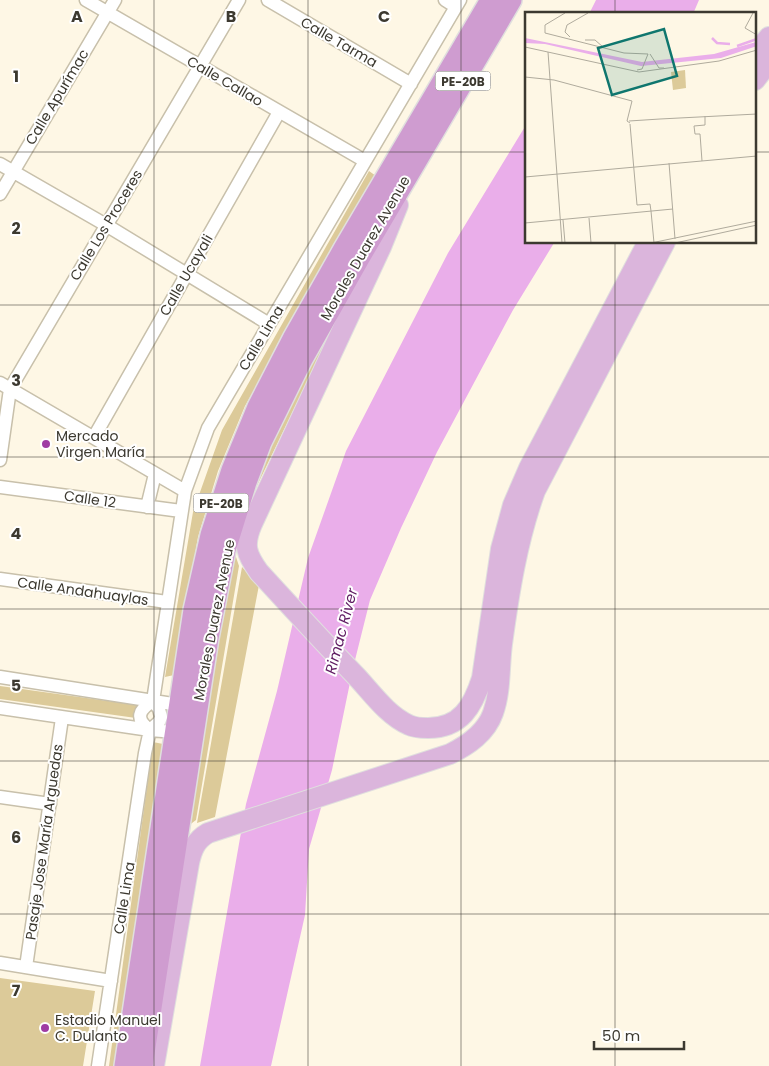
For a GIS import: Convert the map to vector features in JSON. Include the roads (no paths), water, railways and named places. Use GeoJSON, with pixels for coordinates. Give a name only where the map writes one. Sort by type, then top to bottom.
{"type":"FeatureCollection","features":[{"type":"Feature","properties":{"kind":"highway","name":"Morales Duarez Avenue"},"geometry":{"type":"LineString","coordinates":[[125,1066],[196,601],[211,535],[232,470],[258,407],[279,365],[344,249],[491,0]]}},
{"type":"Feature","properties":{"kind":"highway","name":"Morales Duarez Avenue"},"geometry":{"type":"LineString","coordinates":[[142,1066],[208,638],[225,550],[235,516],[261,442],[298,367],[414,163],[511,0]]}},
{"type":"Feature","properties":{"kind":"main road"},"geometry":{"type":"LineString","coordinates":[[756,53],[769,37]]}},
{"type":"Feature","properties":{"kind":"main road"},"geometry":{"type":"LineString","coordinates":[[756,79],[769,62]]}},
{"type":"Feature","properties":{"kind":"main road"},"geometry":{"type":"LineString","coordinates":[[414,163],[381,247],[247,535],[247,551],[250,560],[278,593],[392,715],[409,725],[419,728],[445,726],[459,719],[476,696],[482,678],[501,549],[513,505],[528,468],[647,244]]}},
{"type":"Feature","properties":{"kind":"main road"},"geometry":{"type":"LineString","coordinates":[[154,1066],[192,852],[200,838],[216,830],[450,754],[475,739],[485,727],[493,713],[515,563],[522,532],[535,491],[664,244]]}},
{"type":"Feature","properties":{"kind":"street","name":"Calle Callao"},"geometry":{"type":"LineString","coordinates":[[86,0],[366,161]]}},
{"type":"Feature","properties":{"kind":"street","name":"Calle Apurímac"},"geometry":{"type":"LineString","coordinates":[[0,194],[115,0]]}},
{"type":"Feature","properties":{"kind":"street","name":"Calle Los Proceres"},"geometry":{"type":"LineString","coordinates":[[0,460],[5,386],[106,225],[239,0]]}},
{"type":"Feature","properties":{"kind":"street","name":"Calle Tarma"},"geometry":{"type":"LineString","coordinates":[[268,0],[411,84]]}},
{"type":"Feature","properties":{"kind":"street","name":"Calle Lima"},"geometry":{"type":"LineString","coordinates":[[98,1066],[150,730],[159,722],[161,717],[159,709],[153,701],[184,491],[208,428],[411,84],[454,2]]}},
{"type":"Feature","properties":{"kind":"street","name":"Calle Ucayali"},"geometry":{"type":"LineString","coordinates":[[94,438],[279,112]]}},
{"type":"Feature","properties":{"kind":"street"},"geometry":{"type":"LineString","coordinates":[[0,164],[106,225],[269,324]]}},
{"type":"Feature","properties":{"kind":"street"},"geometry":{"type":"LineString","coordinates":[[5,386],[184,491]]}},
{"type":"Feature","properties":{"kind":"street"},"geometry":{"type":"LineString","coordinates":[[147,507],[155,474]]}},
{"type":"Feature","properties":{"kind":"street","name":"Calle 12"},"geometry":{"type":"LineString","coordinates":[[0,488],[181,511]]}},
{"type":"Feature","properties":{"kind":"street","name":"Calle Andahuaylas"},"geometry":{"type":"LineString","coordinates":[[0,579],[167,602]]}},
{"type":"Feature","properties":{"kind":"street"},"geometry":{"type":"LineString","coordinates":[[0,677],[179,705]]}},
{"type":"Feature","properties":{"kind":"street","name":"Calle Lima"},"geometry":{"type":"LineString","coordinates":[[150,730],[140,720],[144,706],[153,701]]}},
{"type":"Feature","properties":{"kind":"street"},"geometry":{"type":"LineString","coordinates":[[0,708],[175,732]]}},
{"type":"Feature","properties":{"kind":"street","name":"Pasaje Jose María Arguedas"},"geometry":{"type":"LineString","coordinates":[[26,966],[62,718]]}},
{"type":"Feature","properties":{"kind":"street"},"geometry":{"type":"LineString","coordinates":[[0,797],[50,804]]}},
{"type":"Feature","properties":{"kind":"street"},"geometry":{"type":"LineString","coordinates":[[0,963],[111,981]]}},
{"type":"Feature","properties":{"kind":"water"},"geometry":{"type":"Polygon","coordinates":[[[596,0],[699,0],[694,12],[590,12],[596,0]]]}},
{"type":"Feature","properties":{"kind":"water","name":"Rimac River"},"geometry":{"type":"Polygon","coordinates":[[[525,127],[525,244],[553,244],[513,310],[437,452],[370,600],[353,668],[332,770],[309,849],[305,915],[271,1066],[200,1066],[246,804],[277,691],[308,558],[346,451],[448,253],[525,127]]]}},
{"type":"Feature","properties":{"kind":"place","name":"Mercado Virgen María"},"geometry":{"type":"Point","coordinates":[46,444]}},
{"type":"Feature","properties":{"kind":"place","name":"Estadio Manuel C. Dulanto"},"geometry":{"type":"Point","coordinates":[45,1028]}}]}
